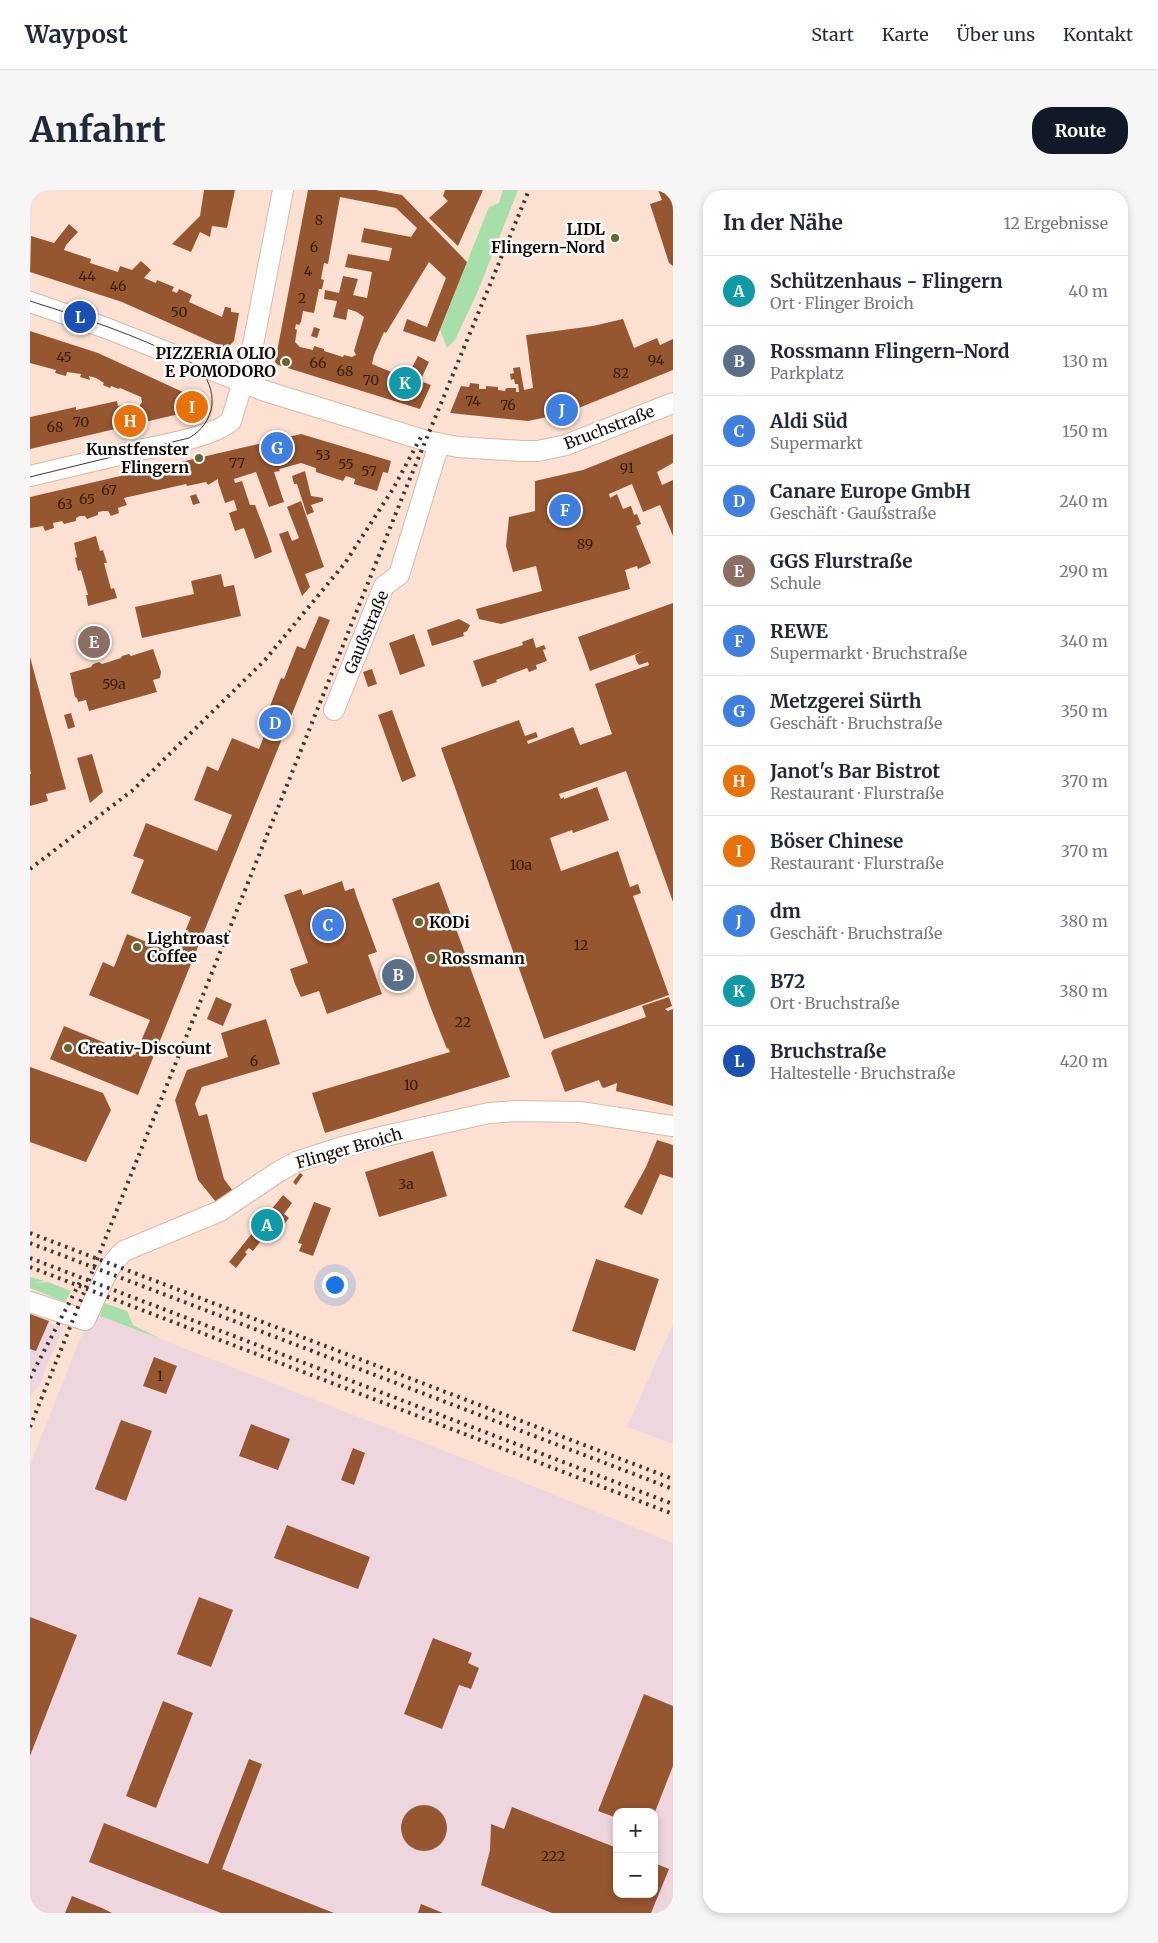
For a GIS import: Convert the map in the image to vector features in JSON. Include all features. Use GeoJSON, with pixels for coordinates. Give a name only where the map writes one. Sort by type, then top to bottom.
{"type":"FeatureCollection","features":[{"type":"Feature","properties":{"kind":"street"},"geometry":{"type":"LineString","coordinates":[[30,476],[174,442],[226,426],[234,416],[251,355],[283,190]]}},
{"type":"Feature","properties":{"kind":"street","name":"Bruchstraße"},"geometry":{"type":"LineString","coordinates":[[30,302],[106,328],[302,403],[439,444],[458,447],[504,451],[538,451],[577,441],[673,403]]}},
{"type":"Feature","properties":{"kind":"street","name":"Gaußstraße"},"geometry":{"type":"LineString","coordinates":[[334,710],[384,586],[399,575],[439,444]]}},
{"type":"Feature","properties":{"kind":"street","name":"Flinger Broich"},"geometry":{"type":"LineString","coordinates":[[30,1302],[86,1320],[109,1270],[117,1256],[124,1251],[220,1211],[296,1162],[360,1142],[489,1113],[516,1111],[580,1112],[673,1126]]}},
{"type":"Feature","properties":{"kind":"shaded area"},"geometry":{"type":"Polygon","coordinates":[[[30,1314],[63,1328],[40,1383],[30,1398],[30,1314]]]}},
{"type":"Feature","properties":{"kind":"shaded area"},"geometry":{"type":"Polygon","coordinates":[[[100,1315],[673,1543],[673,1913],[30,1913],[30,1465],[82,1334],[100,1315]]]}},
{"type":"Feature","properties":{"kind":"shaded area"},"geometry":{"type":"Polygon","coordinates":[[[673,1324],[673,1444],[627,1427],[673,1324]]]}},
{"type":"Feature","properties":{"kind":"green space"},"geometry":{"type":"Polygon","coordinates":[[[503,190],[518,190],[478,291],[455,340],[447,348],[440,330],[489,207],[499,203],[503,190]]]}},
{"type":"Feature","properties":{"kind":"green space"},"geometry":{"type":"Polygon","coordinates":[[[30,1277],[44,1281],[35,1283],[48,1282],[71,1291],[65,1302],[30,1288],[30,1277]]]}},
{"type":"Feature","properties":{"kind":"green space"},"geometry":{"type":"Polygon","coordinates":[[[104,1303],[127,1311],[133,1325],[161,1339],[100,1316],[104,1303]]]}},
{"type":"Feature","properties":{"kind":"building"},"geometry":{"type":"Polygon","coordinates":[[[204,190],[235,190],[227,228],[212,226],[210,237],[200,232],[191,252],[172,244],[200,216],[204,190]]]}},
{"type":"Feature","properties":{"kind":"building"},"geometry":{"type":"Polygon","coordinates":[[[308,190],[375,190],[402,195],[467,262],[435,342],[403,331],[407,319],[427,327],[446,278],[429,262],[386,333],[384,332],[374,355],[372,364],[408,379],[410,376],[408,375],[418,356],[429,362],[420,381],[431,385],[420,409],[278,365],[275,362],[308,190]],[[340,197],[328,264],[324,263],[321,279],[324,280],[322,289],[319,289],[314,313],[303,311],[301,322],[299,325],[296,324],[295,342],[300,347],[313,350],[314,346],[343,357],[344,355],[352,357],[356,355],[354,351],[364,317],[348,309],[346,320],[333,317],[337,301],[324,299],[325,290],[339,293],[343,276],[358,279],[353,295],[367,298],[372,272],[345,267],[348,254],[389,261],[392,248],[361,242],[364,228],[411,237],[417,228],[396,208],[340,197]]]}},
{"type":"Feature","properties":{"kind":"building"},"geometry":{"type":"Polygon","coordinates":[[[445,190],[483,190],[458,246],[429,218],[448,201],[443,196],[445,190]]]}},
{"type":"Feature","properties":{"kind":"building"},"geometry":{"type":"Polygon","coordinates":[[[658,190],[673,190],[673,266],[669,263],[650,204],[662,200],[658,190]]]}},
{"type":"Feature","properties":{"kind":"building"},"geometry":{"type":"Polygon","coordinates":[[[69,224],[78,232],[64,250],[91,259],[90,263],[118,272],[120,266],[132,270],[141,261],[151,270],[144,278],[156,283],[157,280],[174,287],[172,291],[177,293],[179,289],[192,295],[189,302],[222,317],[225,307],[231,308],[231,312],[239,313],[234,341],[229,346],[223,347],[122,302],[30,272],[31,236],[54,243],[69,224]]]}},
{"type":"Feature","properties":{"kind":"building"},"geometry":{"type":"Polygon","coordinates":[[[623,319],[634,348],[657,338],[660,345],[673,339],[673,370],[566,413],[528,421],[450,413],[461,386],[469,387],[470,383],[479,384],[479,389],[486,389],[486,386],[498,387],[498,390],[505,391],[506,388],[516,388],[516,392],[519,392],[518,384],[515,384],[514,379],[511,380],[510,374],[514,373],[513,368],[520,367],[524,390],[533,388],[526,335],[593,326],[623,319]]]}},
{"type":"Feature","properties":{"kind":"building"},"geometry":{"type":"Polygon","coordinates":[[[314,327],[320,329],[317,338],[311,336],[314,327]]]}},
{"type":"Feature","properties":{"kind":"building"},"geometry":{"type":"Polygon","coordinates":[[[30,331],[98,353],[196,398],[196,410],[30,449],[30,417],[76,407],[76,410],[117,401],[118,406],[127,404],[138,408],[142,402],[141,397],[120,388],[111,386],[110,388],[103,385],[104,383],[96,378],[89,376],[90,380],[80,377],[81,374],[67,372],[66,376],[55,373],[56,370],[30,363],[30,331]]]}},
{"type":"Feature","properties":{"kind":"building"},"geometry":{"type":"Polygon","coordinates":[[[301,434],[391,461],[388,473],[383,472],[377,491],[354,484],[355,479],[346,476],[343,481],[316,472],[316,468],[301,463],[279,469],[280,471],[274,472],[284,502],[269,507],[256,472],[234,479],[235,483],[242,481],[250,505],[255,505],[272,552],[255,559],[244,528],[235,531],[229,513],[237,510],[234,500],[225,503],[218,479],[208,485],[206,482],[187,486],[186,484],[124,498],[127,505],[118,508],[119,513],[111,516],[108,511],[103,511],[87,519],[85,516],[80,516],[76,518],[76,521],[64,524],[62,521],[53,523],[54,528],[45,531],[43,526],[30,528],[30,497],[301,434]]]}},
{"type":"Feature","properties":{"kind":"building"},"geometry":{"type":"Polygon","coordinates":[[[673,434],[673,463],[657,472],[662,485],[673,480],[673,536],[660,505],[643,512],[632,484],[609,494],[610,498],[617,494],[623,509],[631,506],[634,515],[637,514],[641,524],[636,526],[651,563],[638,569],[637,566],[625,570],[630,589],[501,624],[479,619],[476,609],[542,591],[536,566],[513,572],[506,546],[509,517],[535,511],[535,481],[583,470],[673,434]]]}},
{"type":"Feature","properties":{"kind":"building"},"geometry":{"type":"Polygon","coordinates":[[[305,471],[311,496],[323,498],[323,501],[311,505],[314,512],[307,515],[297,484],[294,484],[292,476],[305,471]]]}},
{"type":"Feature","properties":{"kind":"building"},"geometry":{"type":"Polygon","coordinates":[[[196,494],[200,503],[193,505],[190,496],[196,494]]]}},
{"type":"Feature","properties":{"kind":"building"},"geometry":{"type":"Polygon","coordinates":[[[301,501],[324,567],[305,574],[310,587],[302,596],[279,534],[288,531],[292,541],[299,538],[287,507],[301,501]]]}},
{"type":"Feature","properties":{"kind":"building"},"geometry":{"type":"Polygon","coordinates":[[[96,536],[100,551],[103,550],[107,563],[104,563],[111,589],[114,588],[117,598],[88,606],[86,595],[88,595],[81,570],[78,571],[74,543],[96,536]]]}},
{"type":"Feature","properties":{"kind":"building"},"geometry":{"type":"Polygon","coordinates":[[[221,574],[224,587],[234,585],[241,616],[142,638],[135,607],[194,594],[191,581],[221,574]]]}},
{"type":"Feature","properties":{"kind":"building"},"geometry":{"type":"Polygon","coordinates":[[[673,603],[673,902],[626,771],[559,794],[561,799],[564,797],[564,799],[597,787],[609,820],[573,833],[572,830],[550,838],[561,871],[618,851],[630,887],[638,884],[641,893],[633,896],[669,995],[544,1039],[441,748],[519,720],[525,736],[536,732],[538,737],[527,741],[528,744],[573,727],[580,745],[612,734],[595,684],[649,665],[648,662],[639,665],[636,660],[635,655],[644,651],[590,671],[578,637],[673,603]]]}},
{"type":"Feature","properties":{"kind":"building"},"geometry":{"type":"Polygon","coordinates":[[[319,616],[330,620],[138,1095],[50,1059],[64,1026],[135,1055],[150,1020],[89,995],[103,962],[114,967],[127,934],[176,954],[191,917],[131,893],[144,860],[133,856],[146,823],[217,851],[232,815],[194,800],[207,766],[218,771],[232,738],[259,749],[273,713],[268,711],[281,678],[284,679],[297,646],[305,649],[319,616]]]}},
{"type":"Feature","properties":{"kind":"building"},"geometry":{"type":"Polygon","coordinates":[[[459,619],[470,625],[467,631],[463,633],[464,636],[432,646],[427,630],[459,619]]]}},
{"type":"Feature","properties":{"kind":"building"},"geometry":{"type":"Polygon","coordinates":[[[414,634],[425,666],[400,675],[389,643],[414,634]]]}},
{"type":"Feature","properties":{"kind":"building"},"geometry":{"type":"Polygon","coordinates":[[[533,638],[536,648],[544,645],[546,649],[543,650],[547,661],[536,665],[537,669],[529,672],[527,668],[482,687],[473,661],[523,645],[522,642],[533,638]]]}},
{"type":"Feature","properties":{"kind":"building"},"geometry":{"type":"Polygon","coordinates":[[[153,649],[161,672],[160,678],[153,680],[157,692],[89,711],[86,700],[78,702],[75,697],[70,673],[91,667],[99,662],[102,664],[122,656],[129,654],[131,656],[153,649]]]}},
{"type":"Feature","properties":{"kind":"building"},"geometry":{"type":"Polygon","coordinates":[[[30,657],[66,789],[46,794],[48,801],[30,806],[31,774],[30,657]]]}},
{"type":"Feature","properties":{"kind":"building"},"geometry":{"type":"Polygon","coordinates":[[[372,669],[377,684],[368,687],[363,672],[372,669]]]}},
{"type":"Feature","properties":{"kind":"building"},"geometry":{"type":"Polygon","coordinates":[[[392,710],[416,776],[402,782],[378,715],[392,710]]]}},
{"type":"Feature","properties":{"kind":"building"},"geometry":{"type":"Polygon","coordinates":[[[71,713],[75,727],[68,729],[64,715],[71,713]]]}},
{"type":"Feature","properties":{"kind":"building"},"geometry":{"type":"Polygon","coordinates":[[[92,754],[103,792],[90,803],[77,758],[92,754]]]}},
{"type":"Feature","properties":{"kind":"building"},"geometry":{"type":"Polygon","coordinates":[[[342,881],[345,891],[354,888],[377,952],[368,955],[382,994],[327,1014],[319,991],[301,997],[295,984],[290,969],[308,963],[284,895],[301,889],[303,895],[342,881]]]}},
{"type":"Feature","properties":{"kind":"building"},"geometry":{"type":"Polygon","coordinates":[[[439,882],[510,1077],[325,1133],[312,1093],[450,1052],[447,1049],[430,1006],[392,899],[439,882]]]}},
{"type":"Feature","properties":{"kind":"building"},"geometry":{"type":"Polygon","coordinates":[[[216,997],[232,1004],[223,1026],[207,1019],[216,997]]]}},
{"type":"Feature","properties":{"kind":"building"},"geometry":{"type":"Polygon","coordinates":[[[669,997],[672,1006],[665,1009],[668,1011],[673,1009],[673,1106],[616,1091],[617,1083],[604,1088],[599,1080],[565,1092],[551,1053],[553,1050],[646,1017],[642,1006],[669,997]]]}},
{"type":"Feature","properties":{"kind":"building"},"geometry":{"type":"Polygon","coordinates":[[[266,1019],[280,1064],[202,1087],[195,1104],[199,1116],[207,1114],[224,1179],[233,1191],[216,1202],[198,1180],[175,1100],[187,1070],[228,1057],[221,1033],[266,1019]]]}},
{"type":"Feature","properties":{"kind":"building"},"geometry":{"type":"Polygon","coordinates":[[[30,1067],[103,1093],[111,1110],[86,1162],[30,1142],[30,1067]]]}},
{"type":"Feature","properties":{"kind":"building"},"geometry":{"type":"Polygon","coordinates":[[[657,1140],[673,1145],[673,1178],[660,1174],[642,1215],[624,1207],[646,1167],[657,1140]]]}},
{"type":"Feature","properties":{"kind":"building"},"geometry":{"type":"Polygon","coordinates":[[[433,1151],[447,1196],[379,1217],[365,1172],[433,1151]]]}},
{"type":"Feature","properties":{"kind":"building"},"geometry":{"type":"Polygon","coordinates":[[[300,1173],[303,1175],[296,1185],[293,1182],[300,1173]]]}},
{"type":"Feature","properties":{"kind":"building"},"geometry":{"type":"Polygon","coordinates":[[[283,1195],[292,1203],[284,1214],[289,1218],[282,1227],[276,1222],[253,1251],[249,1248],[245,1252],[247,1254],[236,1268],[229,1262],[283,1195]]]}},
{"type":"Feature","properties":{"kind":"building"},"geometry":{"type":"Polygon","coordinates":[[[314,1202],[331,1208],[313,1256],[299,1251],[302,1244],[298,1243],[314,1202]]]}},
{"type":"Feature","properties":{"kind":"building"},"geometry":{"type":"Polygon","coordinates":[[[596,1259],[659,1279],[635,1351],[572,1331],[596,1259]]]}},
{"type":"Feature","properties":{"kind":"building"},"geometry":{"type":"Polygon","coordinates":[[[30,1314],[49,1321],[36,1351],[30,1349],[30,1314]]]}},
{"type":"Feature","properties":{"kind":"building"},"geometry":{"type":"Polygon","coordinates":[[[154,1357],[177,1366],[166,1394],[143,1386],[154,1357]]]}},
{"type":"Feature","properties":{"kind":"building"},"geometry":{"type":"Polygon","coordinates":[[[121,1420],[152,1431],[126,1501],[95,1489],[121,1420]]]}},
{"type":"Feature","properties":{"kind":"building"},"geometry":{"type":"Polygon","coordinates":[[[251,1424],[290,1439],[278,1470],[239,1456],[251,1424]]]}},
{"type":"Feature","properties":{"kind":"building"},"geometry":{"type":"Polygon","coordinates":[[[353,1448],[365,1453],[354,1485],[341,1480],[353,1448]]]}},
{"type":"Feature","properties":{"kind":"building"},"geometry":{"type":"Polygon","coordinates":[[[287,1525],[370,1557],[358,1589],[274,1558],[287,1525]]]}},
{"type":"Feature","properties":{"kind":"building"},"geometry":{"type":"Polygon","coordinates":[[[199,1597],[233,1610],[211,1667],[177,1654],[199,1597]]]}},
{"type":"Feature","properties":{"kind":"building"},"geometry":{"type":"Polygon","coordinates":[[[30,1617],[77,1635],[30,1756],[30,1617]]]}},
{"type":"Feature","properties":{"kind":"building"},"geometry":{"type":"Polygon","coordinates":[[[433,1638],[472,1653],[468,1663],[479,1668],[471,1689],[459,1685],[442,1729],[404,1714],[433,1638]]]}},
{"type":"Feature","properties":{"kind":"building"},"geometry":{"type":"Polygon","coordinates":[[[644,1694],[673,1706],[673,1766],[657,1808],[613,1808],[613,1817],[598,1811],[644,1694]]]}},
{"type":"Feature","properties":{"kind":"building"},"geometry":{"type":"Polygon","coordinates":[[[163,1701],[193,1713],[156,1808],[126,1796],[163,1701]]]}},
{"type":"Feature","properties":{"kind":"building"},"geometry":{"type":"Polygon","coordinates":[[[249,1759],[262,1764],[222,1869],[334,1913],[221,1913],[89,1862],[104,1823],[208,1864],[249,1759]]]}},
{"type":"Feature","properties":{"kind":"building"},"geometry":{"type":"Polygon","coordinates":[[[429,1805],[433,1806],[443,1815],[446,1819],[446,1837],[437,1847],[429,1851],[419,1851],[411,1847],[402,1837],[401,1823],[405,1815],[415,1806],[429,1805]]]}},
{"type":"Feature","properties":{"kind":"building"},"geometry":{"type":"Polygon","coordinates":[[[512,1807],[613,1846],[613,1898],[657,1898],[651,1913],[552,1913],[481,1885],[490,1850],[491,1824],[504,1829],[512,1807]]]}},
{"type":"Feature","properties":{"kind":"building"},"geometry":{"type":"Polygon","coordinates":[[[658,1865],[669,1869],[658,1896],[658,1865]]]}},
{"type":"Feature","properties":{"kind":"building"},"geometry":{"type":"Polygon","coordinates":[[[72,1896],[102,1908],[112,1913],[65,1913],[72,1896]]]}},
{"type":"Feature","properties":{"kind":"building"},"geometry":{"type":"Polygon","coordinates":[[[421,1904],[443,1913],[418,1913],[421,1904]]]}},
{"type":"Feature","properties":{"kind":"tram line"},"geometry":{"type":"LineString","coordinates":[[30,301],[112,328],[189,361],[204,375],[211,389],[212,400],[207,420],[189,438],[30,477]]}},
{"type":"Feature","properties":{"kind":"railway"},"geometry":{"type":"LineString","coordinates":[[30,1427],[404,493],[529,190]]}},
{"type":"Feature","properties":{"kind":"railway"},"geometry":{"type":"LineString","coordinates":[[30,869],[133,790],[265,660],[345,563],[393,489],[422,435]]}},
{"type":"Feature","properties":{"kind":"railway"},"geometry":{"type":"LineString","coordinates":[[30,1233],[673,1479]]}},
{"type":"Feature","properties":{"kind":"railway"},"geometry":{"type":"LineString","coordinates":[[30,1243],[673,1489]]}},
{"type":"Feature","properties":{"kind":"railway"},"geometry":{"type":"LineString","coordinates":[[30,1258],[673,1504]]}},
{"type":"Feature","properties":{"kind":"railway"},"geometry":{"type":"LineString","coordinates":[[30,1267],[673,1514]]}},
{"type":"Feature","properties":{"kind":"railway"},"geometry":{"type":"LineString","coordinates":[[30,1378],[81,1280]]}},
{"type":"Feature","properties":{"kind":"place","name":"LIDL Flingern-Nord"},"geometry":{"type":"Point","coordinates":[615,238]}},
{"type":"Feature","properties":{"kind":"place","name":"Bruchstraße"},"geometry":{"type":"Point","coordinates":[80,317]}},
{"type":"Feature","properties":{"kind":"place","name":"PIZZERIA OLIO E POMODORO"},"geometry":{"type":"Point","coordinates":[286,362]}},
{"type":"Feature","properties":{"kind":"place","name":"B72"},"geometry":{"type":"Point","coordinates":[405,383]}},
{"type":"Feature","properties":{"kind":"place","name":"Böser Chinese"},"geometry":{"type":"Point","coordinates":[192,407]}},
{"type":"Feature","properties":{"kind":"place","name":"dm"},"geometry":{"type":"Point","coordinates":[562,410]}},
{"type":"Feature","properties":{"kind":"place","name":"Janot's Bar Bistrot"},"geometry":{"type":"Point","coordinates":[130,421]}},
{"type":"Feature","properties":{"kind":"place","name":"Metzgerei Sürth"},"geometry":{"type":"Point","coordinates":[277,448]}},
{"type":"Feature","properties":{"kind":"place","name":"Kunstfenster Flingern"},"geometry":{"type":"Point","coordinates":[199,458]}},
{"type":"Feature","properties":{"kind":"place","name":"REWE"},"geometry":{"type":"Point","coordinates":[565,510]}},
{"type":"Feature","properties":{"kind":"place","name":"GGS Flurstraße"},"geometry":{"type":"Point","coordinates":[94,642]}},
{"type":"Feature","properties":{"kind":"place","name":"Canare Europe GmbH"},"geometry":{"type":"Point","coordinates":[275,723]}},
{"type":"Feature","properties":{"kind":"place","name":"KODi"},"geometry":{"type":"Point","coordinates":[419,922]}},
{"type":"Feature","properties":{"kind":"place","name":"Aldi Süd"},"geometry":{"type":"Point","coordinates":[328,925]}},
{"type":"Feature","properties":{"kind":"place","name":"Lightroast Coffee"},"geometry":{"type":"Point","coordinates":[137,947]}},
{"type":"Feature","properties":{"kind":"place","name":"Rossmann"},"geometry":{"type":"Point","coordinates":[431,958]}},
{"type":"Feature","properties":{"kind":"place","name":"Rossmann Flingern-Nord"},"geometry":{"type":"Point","coordinates":[398,975]}},
{"type":"Feature","properties":{"kind":"place","name":"Creativ-Discount"},"geometry":{"type":"Point","coordinates":[68,1048]}},
{"type":"Feature","properties":{"kind":"place","name":"Schützenhaus - Flingern"},"geometry":{"type":"Point","coordinates":[267,1225]}}]}
